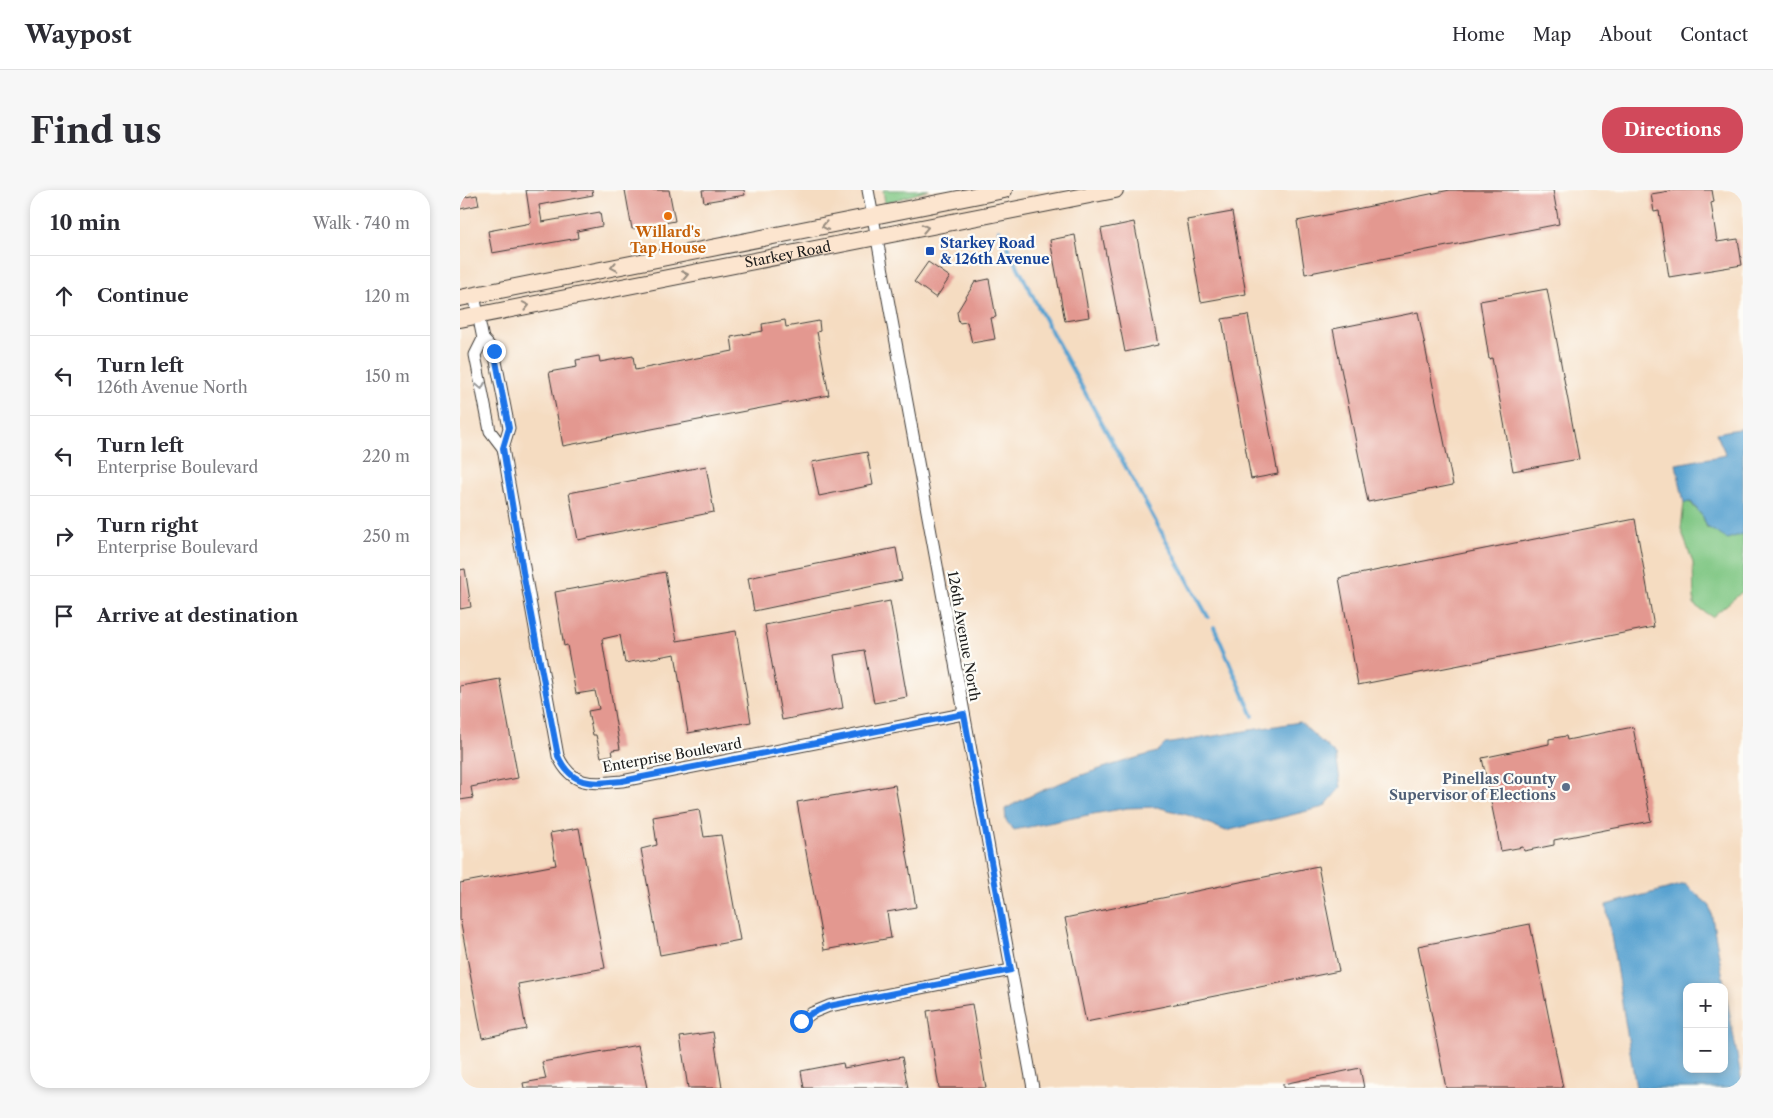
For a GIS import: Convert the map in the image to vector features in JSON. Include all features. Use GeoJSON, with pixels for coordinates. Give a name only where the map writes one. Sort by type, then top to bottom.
{"type":"FeatureCollection","features":[{"type":"Feature","properties":{"kind":"main road","name":"Starkey Road"},"geometry":{"type":"LineString","coordinates":[[467,296],[1004,190]]}},
{"type":"Feature","properties":{"kind":"main road","name":"Starkey Road"},"geometry":{"type":"LineString","coordinates":[[460,319],[1115,190]]}},
{"type":"Feature","properties":{"kind":"street","name":"126th Avenue North"},"geometry":{"type":"LineString","coordinates":[[868,190],[1032,1088]]}},
{"type":"Feature","properties":{"kind":"street","name":"Enterprise Boulevard"},"geometry":{"type":"LineString","coordinates":[[467,296],[478,316],[483,339],[494,351],[509,428],[503,448],[524,578],[558,756],[565,770],[576,779],[595,784],[622,781],[964,714]]}},
{"type":"Feature","properties":{"kind":"street","name":"Enterprise Boulevard"},"geometry":{"type":"LineString","coordinates":[[483,339],[475,355],[490,431],[503,448]]}},
{"type":"Feature","properties":{"kind":"street"},"geometry":{"type":"LineString","coordinates":[[801,1021],[812,1013],[829,1006],[1011,970]]}},
{"type":"Feature","properties":{"kind":"green space"},"geometry":{"type":"Polygon","coordinates":[[[883,190],[929,190],[885,203],[883,190]]]}},
{"type":"Feature","properties":{"kind":"green space"},"geometry":{"type":"Polygon","coordinates":[[[1690,502],[1703,517],[1707,528],[1743,534],[1743,591],[1712,617],[1694,605],[1693,563],[1681,529],[1684,503],[1690,502]]]}},
{"type":"Feature","properties":{"kind":"water"},"geometry":{"type":"Polygon","coordinates":[[[1743,429],[1743,534],[1727,539],[1707,527],[1703,517],[1691,502],[1684,503],[1676,464],[1726,455],[1716,433],[1743,429]]]}},
{"type":"Feature","properties":{"kind":"water"},"geometry":{"type":"Polygon","coordinates":[[[1300,722],[1336,755],[1341,787],[1324,807],[1226,831],[1191,816],[1157,807],[1127,808],[1014,830],[1006,821],[1005,809],[1023,799],[1079,776],[1157,752],[1165,744],[1300,722]]]}},
{"type":"Feature","properties":{"kind":"water"},"geometry":{"type":"Polygon","coordinates":[[[1685,884],[1710,906],[1724,983],[1683,983],[1683,1073],[1728,1073],[1728,1005],[1743,1088],[1636,1088],[1606,905],[1685,884]]]}},
{"type":"Feature","properties":{"kind":"building"},"geometry":{"type":"Polygon","coordinates":[[[526,190],[592,190],[593,195],[539,205],[542,222],[600,212],[602,226],[577,231],[578,238],[492,253],[488,231],[531,223],[526,190]]]}},
{"type":"Feature","properties":{"kind":"building"},"geometry":{"type":"Polygon","coordinates":[[[625,190],[669,190],[675,221],[632,229],[625,190]]]}},
{"type":"Feature","properties":{"kind":"building"},"geometry":{"type":"Polygon","coordinates":[[[702,190],[744,190],[745,195],[704,202],[702,190]]]}},
{"type":"Feature","properties":{"kind":"building"},"geometry":{"type":"Polygon","coordinates":[[[1450,190],[1553,190],[1559,224],[1305,274],[1297,221],[1450,190]]]}},
{"type":"Feature","properties":{"kind":"building"},"geometry":{"type":"Polygon","coordinates":[[[1676,190],[1712,190],[1714,202],[1711,203],[1717,242],[1738,239],[1742,265],[1669,277],[1659,211],[1654,212],[1651,194],[1676,190]]]}},
{"type":"Feature","properties":{"kind":"building"},"geometry":{"type":"Polygon","coordinates":[[[477,195],[479,205],[460,209],[460,198],[477,195]]]}},
{"type":"Feature","properties":{"kind":"building"},"geometry":{"type":"Polygon","coordinates":[[[1232,212],[1246,294],[1201,302],[1187,220],[1232,212]]]}},
{"type":"Feature","properties":{"kind":"building"},"geometry":{"type":"Polygon","coordinates":[[[1134,222],[1158,345],[1125,352],[1101,229],[1134,222]]]}},
{"type":"Feature","properties":{"kind":"building"},"geometry":{"type":"Polygon","coordinates":[[[1075,235],[1089,317],[1065,321],[1050,240],[1075,235]]]}},
{"type":"Feature","properties":{"kind":"building"},"geometry":{"type":"Polygon","coordinates":[[[928,262],[950,277],[936,298],[914,282],[928,262]]]}},
{"type":"Feature","properties":{"kind":"building"},"geometry":{"type":"Polygon","coordinates":[[[989,279],[996,317],[991,318],[995,339],[972,343],[967,322],[959,323],[957,312],[975,282],[989,279]]]}},
{"type":"Feature","properties":{"kind":"building"},"geometry":{"type":"Polygon","coordinates":[[[1547,289],[1579,459],[1513,471],[1492,358],[1489,359],[1480,301],[1547,289]]]}},
{"type":"Feature","properties":{"kind":"building"},"geometry":{"type":"Polygon","coordinates":[[[1418,312],[1453,485],[1368,502],[1333,329],[1418,312]]]}},
{"type":"Feature","properties":{"kind":"building"},"geometry":{"type":"Polygon","coordinates":[[[1248,315],[1278,474],[1251,479],[1222,319],[1248,315]]]}},
{"type":"Feature","properties":{"kind":"building"},"geometry":{"type":"Polygon","coordinates":[[[785,320],[786,327],[819,321],[820,331],[817,332],[829,395],[563,446],[549,372],[577,367],[576,360],[599,356],[600,362],[633,356],[635,370],[733,351],[731,337],[763,331],[762,324],[785,320]]]}},
{"type":"Feature","properties":{"kind":"building"},"geometry":{"type":"Polygon","coordinates":[[[867,452],[873,485],[819,496],[812,462],[867,452]]]}},
{"type":"Feature","properties":{"kind":"building"},"geometry":{"type":"Polygon","coordinates":[[[706,466],[714,512],[578,540],[569,493],[706,466]]]}},
{"type":"Feature","properties":{"kind":"building"},"geometry":{"type":"Polygon","coordinates":[[[1635,519],[1654,627],[1358,685],[1339,578],[1635,519]]]}},
{"type":"Feature","properties":{"kind":"building"},"geometry":{"type":"Polygon","coordinates":[[[896,548],[902,580],[754,611],[748,578],[896,548]]]}},
{"type":"Feature","properties":{"kind":"building"},"geometry":{"type":"Polygon","coordinates":[[[465,569],[471,607],[460,609],[460,570],[465,569]]]}},
{"type":"Feature","properties":{"kind":"building"},"geometry":{"type":"Polygon","coordinates":[[[665,572],[677,641],[736,631],[751,722],[688,733],[675,654],[625,663],[620,635],[602,639],[620,749],[612,750],[613,755],[601,757],[596,735],[593,735],[588,711],[599,709],[595,691],[576,694],[567,645],[564,646],[555,592],[665,572]]]}},
{"type":"Feature","properties":{"kind":"building"},"geometry":{"type":"Polygon","coordinates":[[[890,601],[907,697],[874,703],[864,650],[834,655],[843,708],[782,720],[765,625],[890,601]]]}},
{"type":"Feature","properties":{"kind":"building"},"geometry":{"type":"Polygon","coordinates":[[[500,679],[518,778],[471,787],[473,798],[460,800],[460,686],[500,679]]]}},
{"type":"Feature","properties":{"kind":"building","name":"Pinellas County Supervisor of Elections"},"geometry":{"type":"Polygon","coordinates":[[[1633,727],[1651,821],[1554,840],[1554,845],[1524,851],[1523,847],[1501,851],[1482,758],[1549,744],[1549,739],[1566,736],[1567,740],[1633,727]]]}},
{"type":"Feature","properties":{"kind":"building"},"geometry":{"type":"Polygon","coordinates":[[[895,785],[916,907],[887,912],[891,938],[824,950],[797,802],[895,785]]]}},
{"type":"Feature","properties":{"kind":"building"},"geometry":{"type":"Polygon","coordinates":[[[699,809],[704,837],[721,835],[740,940],[660,955],[641,849],[657,845],[653,817],[699,809]]]}},
{"type":"Feature","properties":{"kind":"building"},"geometry":{"type":"Polygon","coordinates":[[[579,828],[605,968],[518,984],[526,1029],[482,1038],[460,919],[460,883],[556,865],[550,833],[579,828]]]}},
{"type":"Feature","properties":{"kind":"building"},"geometry":{"type":"Polygon","coordinates":[[[1318,866],[1339,971],[1086,1022],[1065,918],[1318,866]]]}},
{"type":"Feature","properties":{"kind":"building"},"geometry":{"type":"Polygon","coordinates":[[[1530,924],[1563,1088],[1446,1088],[1418,946],[1530,924]]]}},
{"type":"Feature","properties":{"kind":"building"},"geometry":{"type":"Polygon","coordinates":[[[972,1004],[986,1088],[939,1088],[927,1011],[972,1004]]]}},
{"type":"Feature","properties":{"kind":"building"},"geometry":{"type":"Polygon","coordinates":[[[713,1032],[722,1088],[688,1088],[680,1037],[713,1032]]]}},
{"type":"Feature","properties":{"kind":"building"},"geometry":{"type":"Polygon","coordinates":[[[638,1045],[647,1088],[524,1088],[523,1083],[546,1079],[542,1062],[638,1045]]]}},
{"type":"Feature","properties":{"kind":"building"},"geometry":{"type":"Polygon","coordinates":[[[902,1057],[908,1088],[804,1088],[801,1071],[843,1063],[844,1068],[902,1057]]]}},
{"type":"Feature","properties":{"kind":"building"},"geometry":{"type":"Polygon","coordinates":[[[1360,1068],[1364,1088],[1283,1088],[1283,1084],[1360,1068]]]}},
{"type":"Feature","properties":{"kind":"waterway"},"geometry":{"type":"LineString","coordinates":[[999,230],[1043,316],[1208,617]]}},
{"type":"Feature","properties":{"kind":"waterway"},"geometry":{"type":"LineString","coordinates":[[1214,627],[1253,716]]}},
{"type":"Feature","properties":{"kind":"place","name":"Willard's Tap House"},"geometry":{"type":"Point","coordinates":[668,216]}},
{"type":"Feature","properties":{"kind":"place","name":"Starkey Road & 126th Avenue"},"geometry":{"type":"Point","coordinates":[930,251]}},
{"type":"Feature","properties":{"kind":"place","name":"Pinellas County Supervisor of Elections"},"geometry":{"type":"Point","coordinates":[1566,787]}},
{"type":"Feature","properties":{"kind":"route"},"geometry":{"type":"LineString","coordinates":[[494,351],[509,428],[503,448],[524,578],[558,756],[565,770],[576,779],[595,784],[622,781],[964,714],[1011,970],[829,1006],[812,1013],[801,1021]]}}]}
